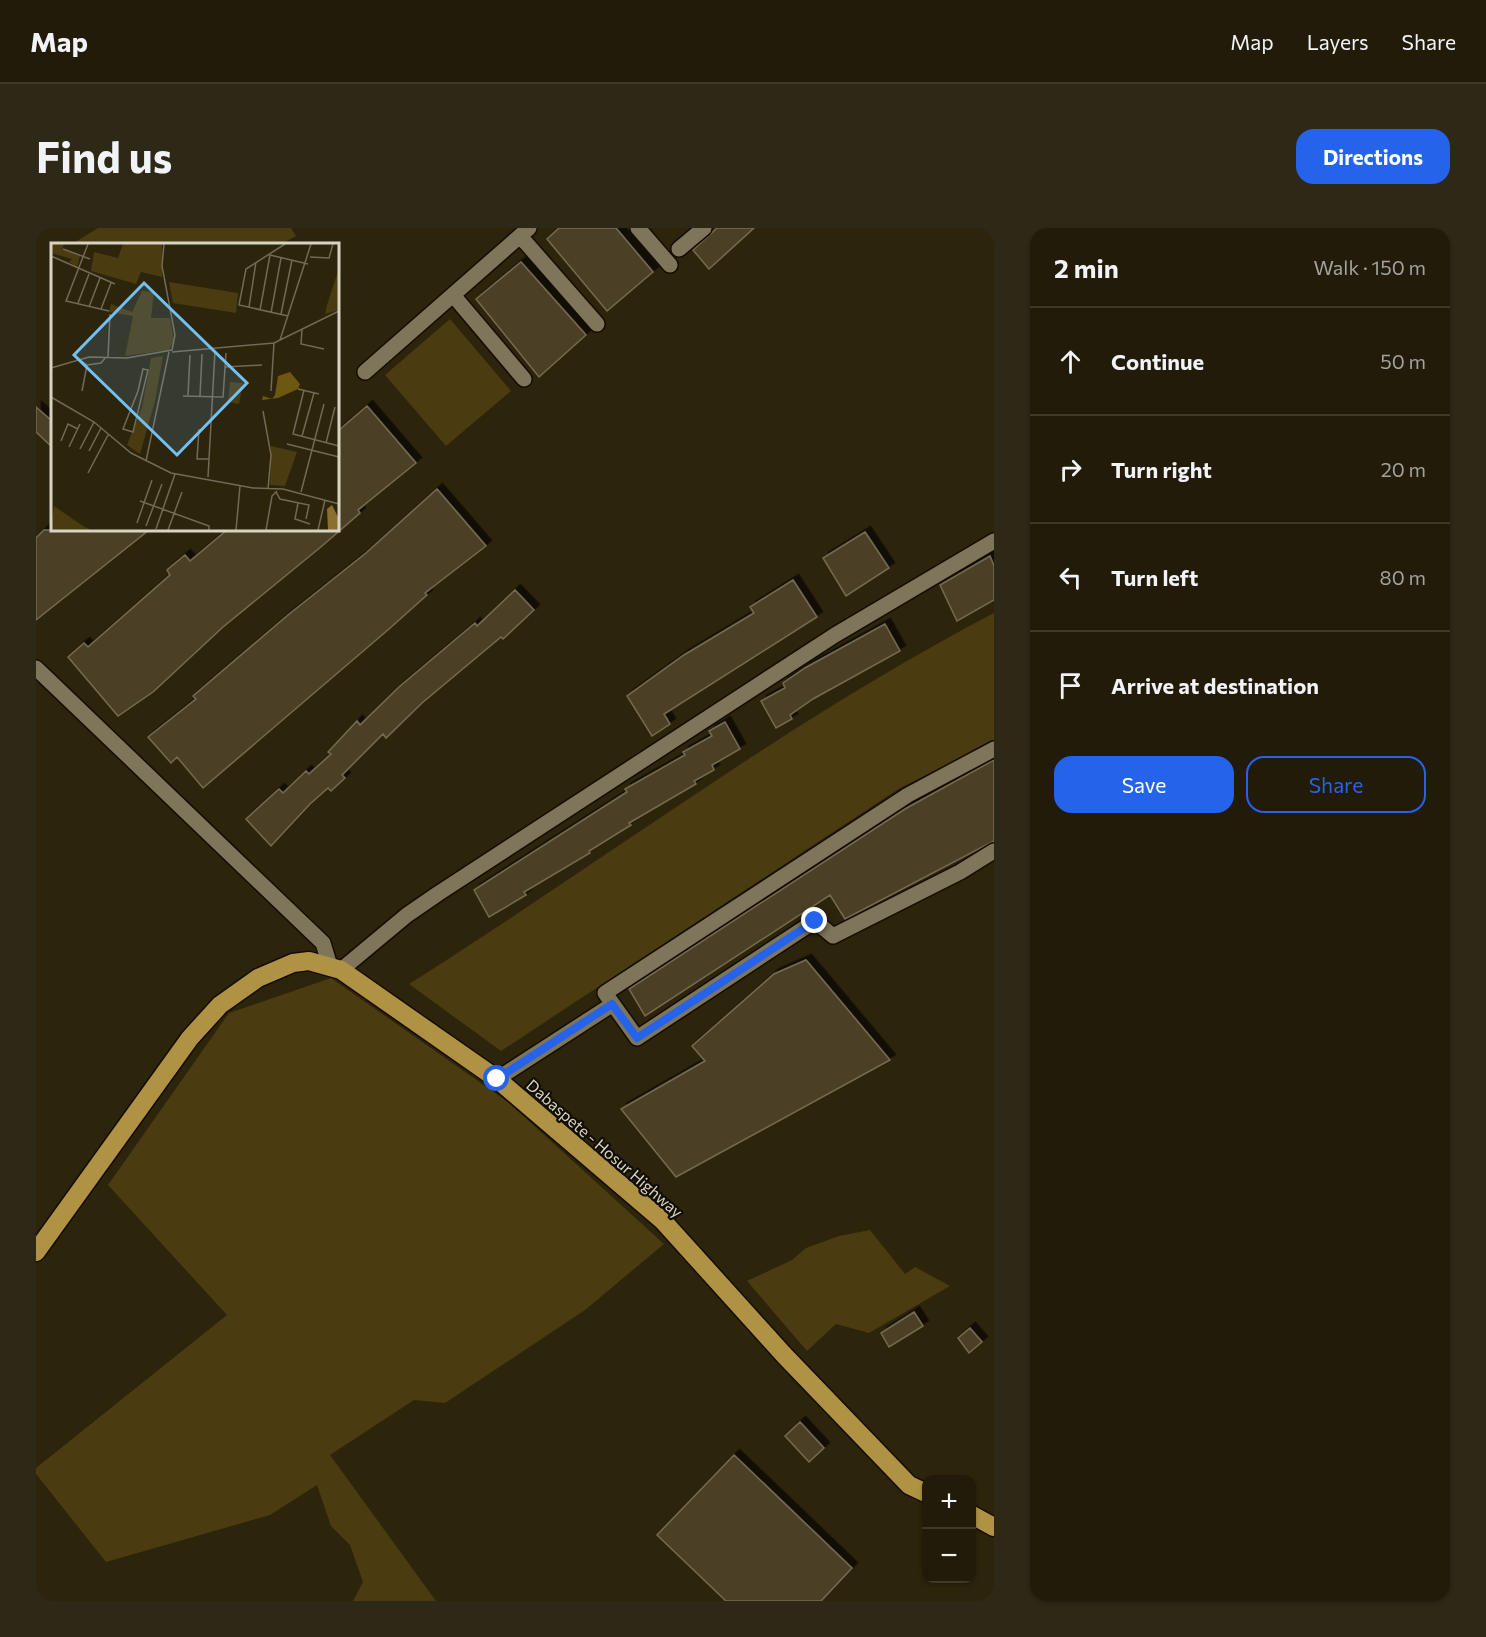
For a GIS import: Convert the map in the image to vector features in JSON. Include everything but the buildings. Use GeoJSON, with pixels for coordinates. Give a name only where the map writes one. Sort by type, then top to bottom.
{"type":"FeatureCollection","features":[{"type":"Feature","properties":{"kind":"highway","name":"Dabaspete - Hosur Highway"},"geometry":{"type":"LineString","coordinates":[[36,1252],[190,1038],[220,1005],[258,978],[293,963],[309,961],[335,968],[497,1079],[663,1221],[784,1354],[909,1485],[922,1491]]}},
{"type":"Feature","properties":{"kind":"highway"},"geometry":{"type":"LineString","coordinates":[[976,1517],[994,1527]]}},
{"type":"Feature","properties":{"kind":"street"},"geometry":{"type":"LineString","coordinates":[[638,228],[670,265]]}},
{"type":"Feature","properties":{"kind":"street"},"geometry":{"type":"LineString","coordinates":[[679,249],[704,228]]}},
{"type":"Feature","properties":{"kind":"street"},"geometry":{"type":"LineString","coordinates":[[365,372],[524,232],[597,324]]}},
{"type":"Feature","properties":{"kind":"street"},"geometry":{"type":"LineString","coordinates":[[453,295],[524,379]]}},
{"type":"Feature","properties":{"kind":"street"},"geometry":{"type":"LineString","coordinates":[[36,668],[323,943],[335,968],[439,893],[835,635],[994,541]]}},
{"type":"Feature","properties":{"kind":"street"},"geometry":{"type":"LineString","coordinates":[[994,749],[908,795],[605,993],[637,1038],[815,921],[833,936],[960,872],[994,851]]}},
{"type":"Feature","properties":{"kind":"street"},"geometry":{"type":"LineString","coordinates":[[497,1079],[612,1004]]}},
{"type":"Feature","properties":{"kind":"shaded area"},"geometry":{"type":"Polygon","coordinates":[[[98,228],[291,228],[296,236],[283,243],[74,243],[98,228]]]}},
{"type":"Feature","properties":{"kind":"shaded area"},"geometry":{"type":"Polygon","coordinates":[[[450,319],[511,391],[446,446],[385,375],[450,319]]]}},
{"type":"Feature","properties":{"kind":"shaded area"},"geometry":{"type":"Polygon","coordinates":[[[994,613],[994,742],[900,788],[501,1051],[409,984],[770,745],[918,655],[994,613]]]}},
{"type":"Feature","properties":{"kind":"shaded area"},"geometry":{"type":"Polygon","coordinates":[[[331,978],[508,1102],[664,1244],[585,1310],[445,1403],[414,1400],[330,1455],[436,1601],[353,1601],[363,1582],[350,1545],[331,1526],[317,1485],[270,1515],[106,1562],[36,1474],[36,1468],[227,1315],[108,1185],[229,1013],[331,978]]]}},
{"type":"Feature","properties":{"kind":"shaded area"},"geometry":{"type":"Polygon","coordinates":[[[870,1230],[905,1274],[915,1267],[950,1286],[869,1333],[836,1324],[807,1351],[747,1281],[792,1260],[806,1248],[839,1236],[870,1230]]]}},
{"type":"Feature","properties":{"kind":"route"},"geometry":{"type":"LineString","coordinates":[[497,1079],[612,1004],[637,1038],[815,921]]}}]}
